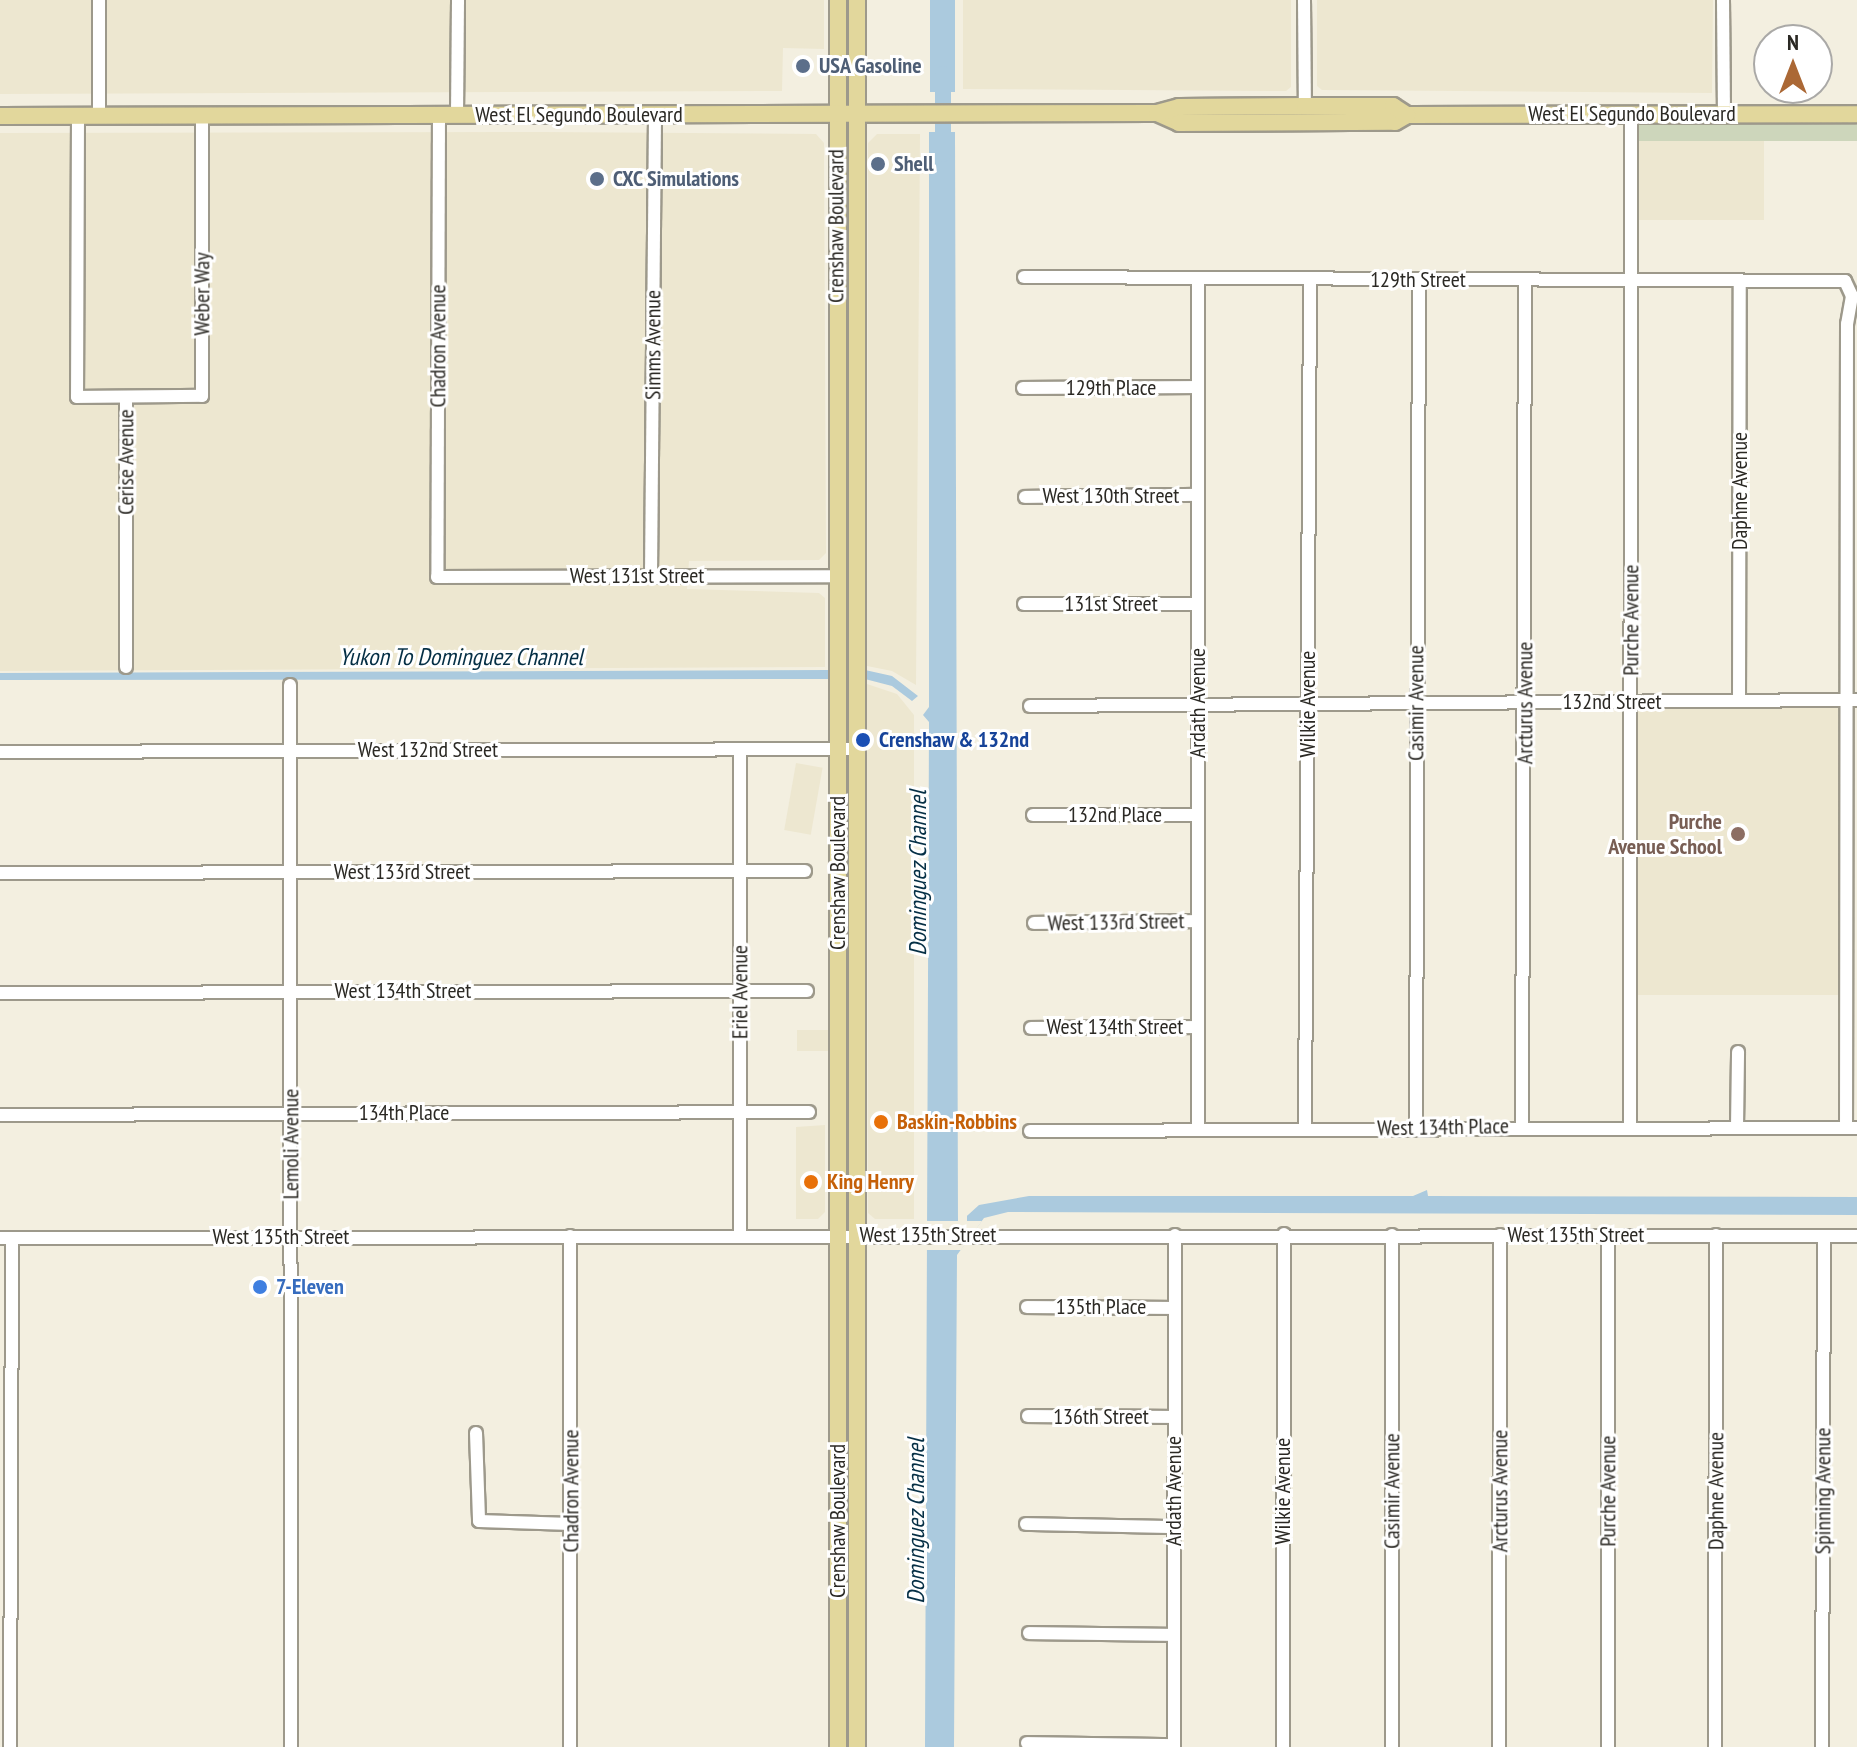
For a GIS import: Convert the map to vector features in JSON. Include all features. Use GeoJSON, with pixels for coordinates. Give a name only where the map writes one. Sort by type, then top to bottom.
{"type":"FeatureCollection","features":[{"type":"Feature","properties":{"kind":"main road","name":"Crenshaw Boulevard"},"geometry":{"type":"LineString","coordinates":[[838,0],[838,1747]]}},
{"type":"Feature","properties":{"kind":"main road","name":"Crenshaw Boulevard"},"geometry":{"type":"LineString","coordinates":[[857,0],[857,1747]]}},
{"type":"Feature","properties":{"kind":"main road","name":"West El Segundo Boulevard"},"geometry":{"type":"LineString","coordinates":[[0,116],[1296,113],[1305,106],[1393,106],[1407,115]]}},
{"type":"Feature","properties":{"kind":"main road","name":"West El Segundo Boulevard"},"geometry":{"type":"LineString","coordinates":[[1157,113],[1179,123],[1395,122],[1407,115],[1857,114]]}},
{"type":"Feature","properties":{"kind":"main road"},"geometry":{"type":"LineString","coordinates":[[837,576],[855,576]]}},
{"type":"Feature","properties":{"kind":"main road"},"geometry":{"type":"LineString","coordinates":[[837,1379],[856,1379]]}},
{"type":"Feature","properties":{"kind":"main road"},"geometry":{"type":"LineString","coordinates":[[838,1590],[857,1591]]}},
{"type":"Feature","properties":{"kind":"street"},"geometry":{"type":"LineString","coordinates":[[99,0],[99,116]]}},
{"type":"Feature","properties":{"kind":"street"},"geometry":{"type":"LineString","coordinates":[[457,116],[458,0]]}},
{"type":"Feature","properties":{"kind":"street"},"geometry":{"type":"LineString","coordinates":[[1304,0],[1305,106]]}},
{"type":"Feature","properties":{"kind":"street"},"geometry":{"type":"LineString","coordinates":[[1723,0],[1724,114]]}},
{"type":"Feature","properties":{"kind":"street","name":"Purche Avenue"},"geometry":{"type":"LineString","coordinates":[[1630,1127],[1631,114]]}},
{"type":"Feature","properties":{"kind":"street","name":"Simms Avenue"},"geometry":{"type":"LineString","coordinates":[[651,575],[655,115]]}},
{"type":"Feature","properties":{"kind":"street","name":"Cerise Avenue"},"geometry":{"type":"LineString","coordinates":[[78,116],[77,397],[126,397],[126,667]]}},
{"type":"Feature","properties":{"kind":"street","name":"Weber Way"},"geometry":{"type":"LineString","coordinates":[[126,397],[202,396],[202,116]]}},
{"type":"Feature","properties":{"kind":"street","name":"Chadron Avenue"},"geometry":{"type":"LineString","coordinates":[[437,577],[439,116]]}},
{"type":"Feature","properties":{"kind":"street","name":"129th Street"},"geometry":{"type":"LineString","coordinates":[[1024,277],[1845,281],[1852,296],[1847,324],[1851,700]]}},
{"type":"Feature","properties":{"kind":"street","name":"Ardath Avenue"},"geometry":{"type":"LineString","coordinates":[[1198,278],[1198,1129]]}},
{"type":"Feature","properties":{"kind":"street","name":"Wilkie Avenue"},"geometry":{"type":"LineString","coordinates":[[1305,1128],[1310,279]]}},
{"type":"Feature","properties":{"kind":"street","name":"Casimir Avenue"},"geometry":{"type":"LineString","coordinates":[[1416,1127],[1419,280]]}},
{"type":"Feature","properties":{"kind":"street","name":"Arcturus Avenue"},"geometry":{"type":"LineString","coordinates":[[1522,1126],[1526,702],[1525,280]]}},
{"type":"Feature","properties":{"kind":"street","name":"Daphne Avenue"},"geometry":{"type":"LineString","coordinates":[[1739,701],[1740,282]]}},
{"type":"Feature","properties":{"kind":"street","name":"129th Place"},"geometry":{"type":"LineString","coordinates":[[1023,388],[1198,387]]}},
{"type":"Feature","properties":{"kind":"street","name":"West 130th Street"},"geometry":{"type":"LineString","coordinates":[[1025,497],[1198,495]]}},
{"type":"Feature","properties":{"kind":"street","name":"West 131st Street"},"geometry":{"type":"LineString","coordinates":[[437,577],[837,576]]}},
{"type":"Feature","properties":{"kind":"street","name":"131st Street"},"geometry":{"type":"LineString","coordinates":[[1024,604],[1198,604]]}},
{"type":"Feature","properties":{"kind":"street","name":"Lemoli Avenue"},"geometry":{"type":"LineString","coordinates":[[290,685],[291,1747]]}},
{"type":"Feature","properties":{"kind":"street"},"geometry":{"type":"LineString","coordinates":[[1851,700],[1851,1128]]}},
{"type":"Feature","properties":{"kind":"street","name":"132nd Street"},"geometry":{"type":"LineString","coordinates":[[1030,706],[1851,700]]}},
{"type":"Feature","properties":{"kind":"street","name":"West 132nd Street"},"geometry":{"type":"LineString","coordinates":[[0,752],[856,749]]}},
{"type":"Feature","properties":{"kind":"street","name":"Eriel Avenue"},"geometry":{"type":"LineString","coordinates":[[740,750],[740,1235]]}},
{"type":"Feature","properties":{"kind":"street","name":"132nd Place"},"geometry":{"type":"LineString","coordinates":[[1033,815],[1198,815]]}},
{"type":"Feature","properties":{"kind":"street","name":"West 133rd Street"},"geometry":{"type":"LineString","coordinates":[[0,873],[805,871]]}},
{"type":"Feature","properties":{"kind":"street","name":"West 133rd Street"},"geometry":{"type":"LineString","coordinates":[[1034,923],[1198,921]]}},
{"type":"Feature","properties":{"kind":"street","name":"West 134th Street"},"geometry":{"type":"LineString","coordinates":[[0,993],[807,991]]}},
{"type":"Feature","properties":{"kind":"street","name":"West 134th Street"},"geometry":{"type":"LineString","coordinates":[[1031,1028],[1198,1027]]}},
{"type":"Feature","properties":{"kind":"street"},"geometry":{"type":"LineString","coordinates":[[1737,1127],[1738,1052]]}},
{"type":"Feature","properties":{"kind":"street","name":"134th Place"},"geometry":{"type":"LineString","coordinates":[[0,1115],[809,1112]]}},
{"type":"Feature","properties":{"kind":"street","name":"West 134th Place"},"geometry":{"type":"LineString","coordinates":[[1030,1131],[1522,1126],[1851,1128]]}},
{"type":"Feature","properties":{"kind":"street","name":"Wilkie Avenue"},"geometry":{"type":"LineString","coordinates":[[1283,1747],[1284,1234]]}},
{"type":"Feature","properties":{"kind":"street","name":"West 135th Street"},"geometry":{"type":"LineString","coordinates":[[6,1238],[1284,1234],[1857,1236]]}},
{"type":"Feature","properties":{"kind":"street","name":"Ardath Avenue"},"geometry":{"type":"LineString","coordinates":[[1174,1746],[1175,1235]]}},
{"type":"Feature","properties":{"kind":"street","name":"Casimir Avenue"},"geometry":{"type":"LineString","coordinates":[[1392,1235],[1392,1747]]}},
{"type":"Feature","properties":{"kind":"street","name":"Arcturus Avenue"},"geometry":{"type":"LineString","coordinates":[[1499,1747],[1500,1235]]}},
{"type":"Feature","properties":{"kind":"street","name":"Purche Avenue"},"geometry":{"type":"LineString","coordinates":[[1608,1235],[1608,1747]]}},
{"type":"Feature","properties":{"kind":"street","name":"Daphne Avenue"},"geometry":{"type":"LineString","coordinates":[[1715,1747],[1716,1235]]}},
{"type":"Feature","properties":{"kind":"street","name":"Chadron Avenue"},"geometry":{"type":"LineString","coordinates":[[570,1236],[570,1747]]}},
{"type":"Feature","properties":{"kind":"street","name":"Spinning Avenue"},"geometry":{"type":"LineString","coordinates":[[1822,1747],[1824,1236]]}},
{"type":"Feature","properties":{"kind":"street"},"geometry":{"type":"LineString","coordinates":[[6,1238],[10,1747]]}},
{"type":"Feature","properties":{"kind":"street","name":"135th Place"},"geometry":{"type":"LineString","coordinates":[[1027,1307],[1175,1308]]}},
{"type":"Feature","properties":{"kind":"street","name":"136th Street"},"geometry":{"type":"LineString","coordinates":[[1028,1416],[1175,1417]]}},
{"type":"Feature","properties":{"kind":"street"},"geometry":{"type":"LineString","coordinates":[[476,1433],[479,1521],[571,1524]]}},
{"type":"Feature","properties":{"kind":"street"},"geometry":{"type":"LineString","coordinates":[[1026,1524],[1174,1527]]}},
{"type":"Feature","properties":{"kind":"street"},"geometry":{"type":"LineString","coordinates":[[1029,1633],[1174,1635]]}},
{"type":"Feature","properties":{"kind":"street"},"geometry":{"type":"LineString","coordinates":[[1027,1743],[1174,1746]]}},
{"type":"Feature","properties":{"kind":"shaded area"},"geometry":{"type":"Polygon","coordinates":[[[0,0],[824,0],[824,49],[783,48],[782,91],[0,94],[0,0]]]}},
{"type":"Feature","properties":{"kind":"shaded area"},"geometry":{"type":"Polygon","coordinates":[[[963,0],[1291,0],[1291,87],[1286,91],[963,89],[963,0]]]}},
{"type":"Feature","properties":{"kind":"shaded area"},"geometry":{"type":"Polygon","coordinates":[[[1317,0],[1713,0],[1712,93],[1322,90],[1317,86],[1317,0]]]}},
{"type":"Feature","properties":{"kind":"shaded area"},"geometry":{"type":"Polygon","coordinates":[[[0,133],[816,134],[824,143],[826,553],[819,560],[689,561],[687,589],[819,593],[825,598],[825,667],[0,671],[0,133]]]}},
{"type":"Feature","properties":{"kind":"shaded area"},"geometry":{"type":"Polygon","coordinates":[[[877,134],[920,134],[916,685],[892,671],[867,666],[868,143],[877,134]]]}},
{"type":"Feature","properties":{"kind":"shaded area"},"geometry":{"type":"Polygon","coordinates":[[[1632,141],[1764,141],[1764,220],[1632,220],[1632,141]]]}},
{"type":"Feature","properties":{"kind":"shaded area"},"geometry":{"type":"Polygon","coordinates":[[[867,684],[897,694],[914,715],[914,1219],[875,1219],[868,1213],[867,684]]]}},
{"type":"Feature","properties":{"kind":"shaded area","name":"Purche Avenue School"},"geometry":{"type":"Polygon","coordinates":[[[1630,700],[1844,700],[1844,995],[1630,995],[1630,700]]]}},
{"type":"Feature","properties":{"kind":"shaded area"},"geometry":{"type":"Polygon","coordinates":[[[796,763],[823,768],[811,835],[784,830],[796,763]]]}},
{"type":"Feature","properties":{"kind":"shaded area"},"geometry":{"type":"Polygon","coordinates":[[[797,1030],[837,1030],[837,1051],[797,1051],[797,1030]]]}},
{"type":"Feature","properties":{"kind":"shaded area"},"geometry":{"type":"Polygon","coordinates":[[[825,1125],[825,1212],[818,1219],[796,1219],[796,1127],[825,1125]]]}},
{"type":"Feature","properties":{"kind":"green space"},"geometry":{"type":"Polygon","coordinates":[[[1631,114],[1857,114],[1857,141],[1631,141],[1631,114]]]}},
{"type":"Feature","properties":{"kind":"water"},"geometry":{"type":"Polygon","coordinates":[[[930,0],[955,0],[955,92],[930,92],[930,0]]]}},
{"type":"Feature","properties":{"kind":"water"},"geometry":{"type":"Polygon","coordinates":[[[929,132],[955,132],[958,1224],[979,1205],[1029,1196],[1413,1196],[1427,1190],[1428,1196],[1857,1197],[1857,1215],[1008,1212],[984,1218],[957,1255],[954,1747],[925,1747],[929,722],[923,715],[929,707],[929,132]]]}},
{"type":"Feature","properties":{"kind":"water"},"geometry":{"type":"Polygon","coordinates":[[[828,670],[828,679],[0,680],[0,673],[828,670]]]}},
{"type":"Feature","properties":{"kind":"water"},"geometry":{"type":"Polygon","coordinates":[[[865,670],[892,676],[918,696],[912,701],[892,686],[865,679],[865,670]]]}},
{"type":"Feature","properties":{"kind":"pier"},"geometry":{"type":"Polygon","coordinates":[[[967,1214],[967,1221],[982,1221],[961,1250],[926,1250],[926,1221],[960,1221],[967,1214]]]}},
{"type":"Feature","properties":{"kind":"waterway","name":"Dominguez Channel"},"geometry":{"type":"LineString","coordinates":[[943,74],[943,154]]}},
{"type":"Feature","properties":{"kind":"place","name":"USA Gasoline"},"geometry":{"type":"Point","coordinates":[803,66]}},
{"type":"Feature","properties":{"kind":"place","name":"Shell"},"geometry":{"type":"Point","coordinates":[878,164]}},
{"type":"Feature","properties":{"kind":"place","name":"CXC Simulations"},"geometry":{"type":"Point","coordinates":[597,179]}},
{"type":"Feature","properties":{"kind":"place","name":"Crenshaw & 132nd"},"geometry":{"type":"Point","coordinates":[863,740]}},
{"type":"Feature","properties":{"kind":"place","name":"Purche Avenue School"},"geometry":{"type":"Point","coordinates":[1738,834]}},
{"type":"Feature","properties":{"kind":"place","name":"Baskin-Robbins"},"geometry":{"type":"Point","coordinates":[881,1122]}},
{"type":"Feature","properties":{"kind":"place","name":"King Henry"},"geometry":{"type":"Point","coordinates":[811,1182]}},
{"type":"Feature","properties":{"kind":"place","name":"7-Eleven"},"geometry":{"type":"Point","coordinates":[260,1287]}},
{"type":"Feature","properties":{"kind":"water label","name":"Yukon To Dominguez Channel"},"geometry":{"type":"Point","coordinates":[461,657]}}]}
